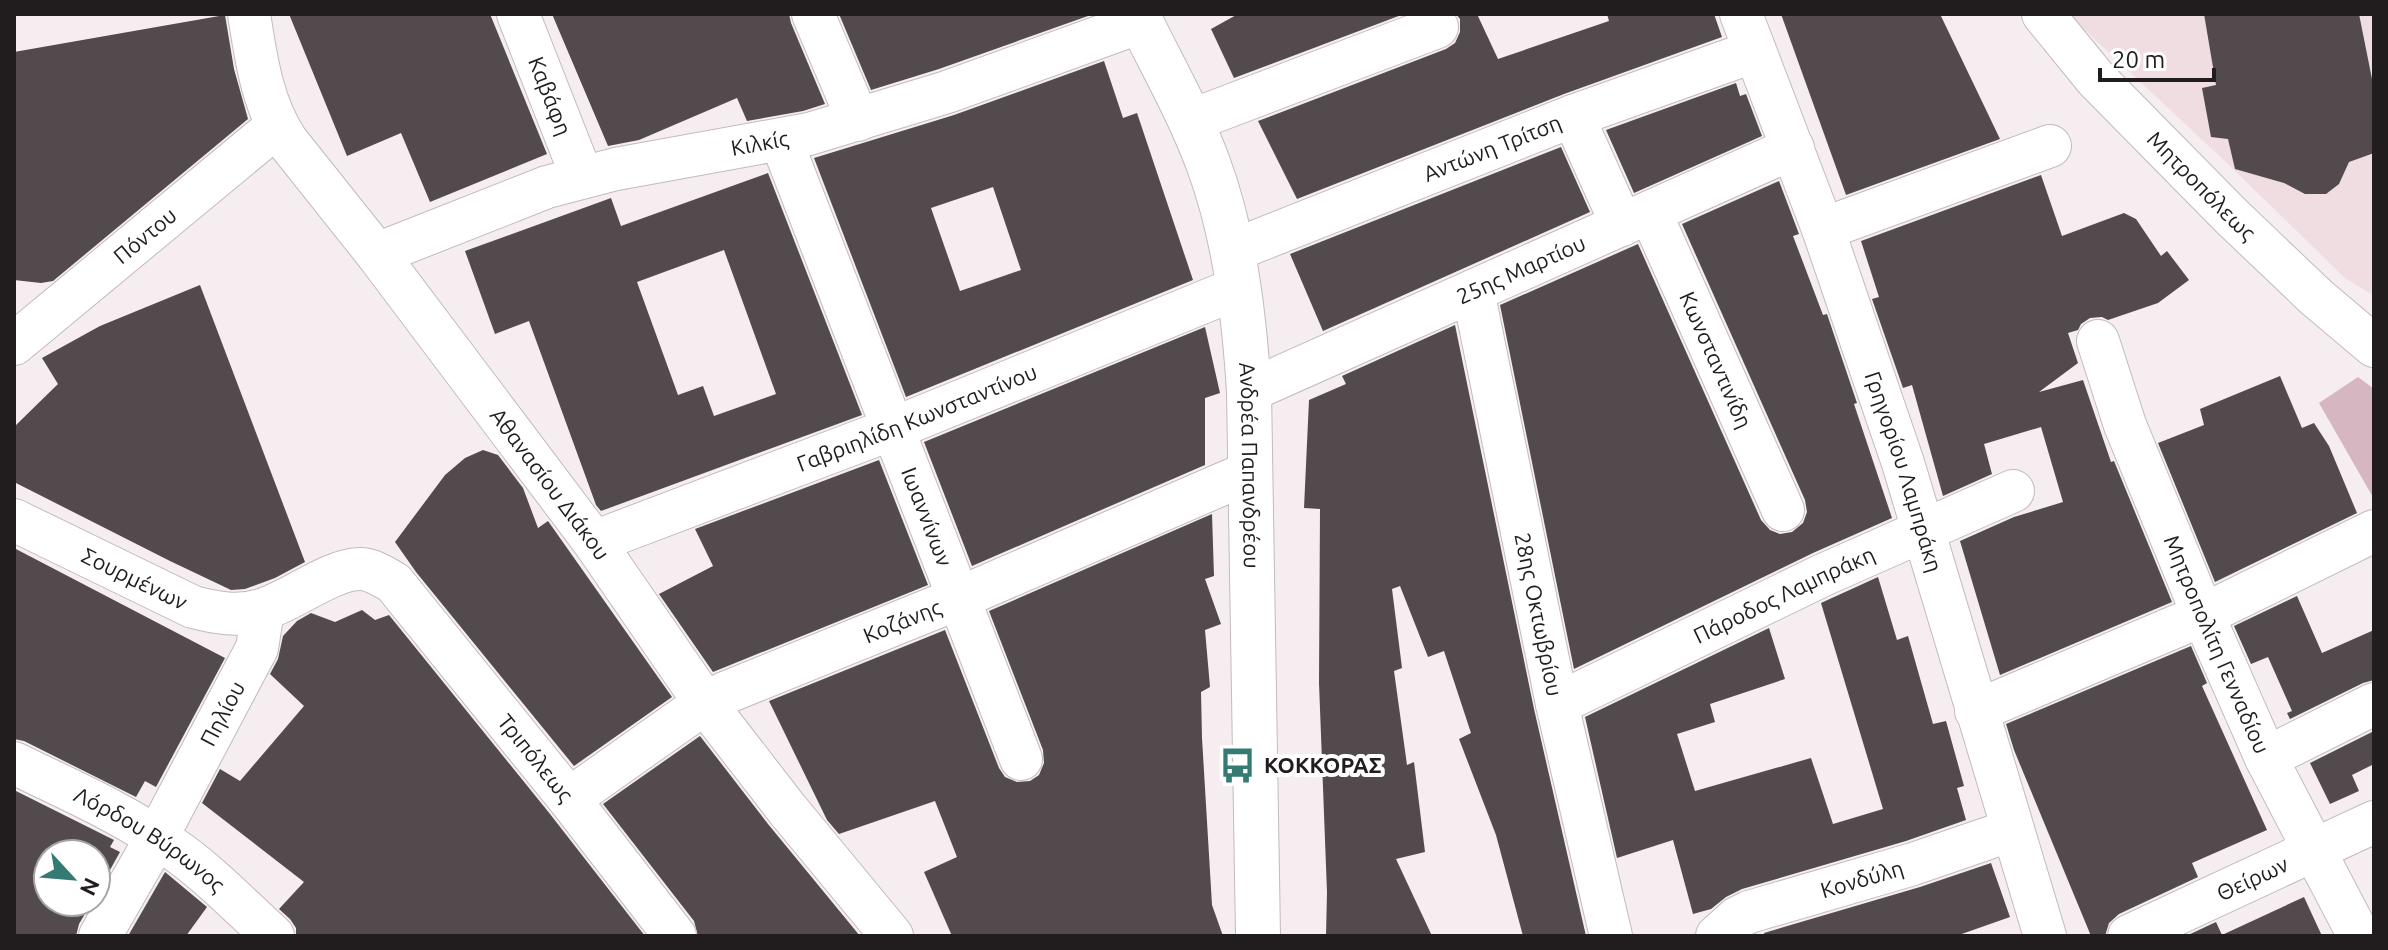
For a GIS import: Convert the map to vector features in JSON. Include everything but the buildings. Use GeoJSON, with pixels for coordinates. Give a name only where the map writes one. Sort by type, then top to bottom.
{"type":"FeatureCollection","features":[{"type":"Feature","properties":{"kind":"main road","name":"Ανδρέα Παπανδρέου"},"geometry":{"type":"LineString","coordinates":[[1139,18],[1190,121],[1214,181],[1235,269],[1244,325],[1249,391],[1258,936]]}},
{"type":"Feature","properties":{"kind":"street","name":"Αθανασίου Διάκου"},"geometry":{"type":"LineString","coordinates":[[249,14],[263,87],[277,126],[594,542],[705,703],[892,936]]}},
{"type":"Feature","properties":{"kind":"street","name":"Καβάφη"},"geometry":{"type":"LineString","coordinates":[[518,14],[582,177]]}},
{"type":"Feature","properties":{"kind":"street"},"geometry":{"type":"LineString","coordinates":[[813,14],[858,120]]}},
{"type":"Feature","properties":{"kind":"street","name":"Μητροπόλεως"},"geometry":{"type":"LineString","coordinates":[[2043,14],[2096,79],[2231,216],[2316,297],[2374,346]]}},
{"type":"Feature","properties":{"kind":"street","name":"Κιλκίς"},"geometry":{"type":"LineString","coordinates":[[377,254],[547,187],[582,177],[781,140],[858,120],[947,92],[1139,18]]}},
{"type":"Feature","properties":{"kind":"street"},"geometry":{"type":"LineString","coordinates":[[1190,121],[1437,27]]}},
{"type":"Feature","properties":{"kind":"street","name":"Αντώνη Τρίτση"},"geometry":{"type":"LineString","coordinates":[[1235,269],[1573,116],[1748,32]]}},
{"type":"Feature","properties":{"kind":"street","name":"Γρηγορίου Λαμπράκη"},"geometry":{"type":"LineString","coordinates":[[1748,32],[1823,229],[1903,463],[2045,936]]}},
{"type":"Feature","properties":{"kind":"street","name":"Κωνσταντινίδη"},"geometry":{"type":"LineString","coordinates":[[1573,116],[1636,218],[1783,510]]}},
{"type":"Feature","properties":{"kind":"street","name":"Πόντου"},"geometry":{"type":"LineString","coordinates":[[14,344],[277,126]]}},
{"type":"Feature","properties":{"kind":"street","name":"Ιωαννίνων"},"geometry":{"type":"LineString","coordinates":[[781,140],[1021,759]]}},
{"type":"Feature","properties":{"kind":"street"},"geometry":{"type":"LineString","coordinates":[[1823,229],[2050,146]]}},
{"type":"Feature","properties":{"kind":"street","name":"25ης Μαρτίου"},"geometry":{"type":"LineString","coordinates":[[1249,391],[1793,148]]}},
{"type":"Feature","properties":{"kind":"street","name":"Γαβριηλίδη Κωνσταντίνου"},"geometry":{"type":"LineString","coordinates":[[594,542],[892,429],[1235,269]]}},
{"type":"Feature","properties":{"kind":"street","name":"28ης Οκτωβρίου"},"geometry":{"type":"LineString","coordinates":[[1473,291],[1557,704],[1611,936]]}},
{"type":"Feature","properties":{"kind":"street","name":"Μητροπολίτη Γενναδίου"},"geometry":{"type":"LineString","coordinates":[[2098,341],[2125,425],[2203,615],[2266,758],[2359,936]]}},
{"type":"Feature","properties":{"kind":"street","name":"Κοζάνης"},"geometry":{"type":"LineString","coordinates":[[569,799],[705,703],[959,598],[1250,472]]}},
{"type":"Feature","properties":{"kind":"street","name":"Πάροδος Λαμπράκη"},"geometry":{"type":"LineString","coordinates":[[1557,704],[1823,575],[2013,491]]}},
{"type":"Feature","properties":{"kind":"street","name":"Σουρμένων"},"geometry":{"type":"LineString","coordinates":[[14,520],[193,607],[217,613],[242,614],[263,610]]}},
{"type":"Feature","properties":{"kind":"street"},"geometry":{"type":"LineString","coordinates":[[1976,711],[2203,615],[2374,531]]}},
{"type":"Feature","properties":{"kind":"street","name":"Τριπόλεως"},"geometry":{"type":"LineString","coordinates":[[263,610],[344,572],[361,568],[378,573],[394,583],[675,936]]}},
{"type":"Feature","properties":{"kind":"street","name":"Πηλίου"},"geometry":{"type":"LineString","coordinates":[[100,936],[157,837],[257,648],[263,610]]}},
{"type":"Feature","properties":{"kind":"street"},"geometry":{"type":"LineString","coordinates":[[2266,758],[2374,704]]}},
{"type":"Feature","properties":{"kind":"street","name":"Λόρδου Βύρωνος"},"geometry":{"type":"LineString","coordinates":[[14,763],[157,837],[197,867],[273,936]]}},
{"type":"Feature","properties":{"kind":"street","name":"Θείρων"},"geometry":{"type":"LineString","coordinates":[[2129,936],[2374,822]]}},
{"type":"Feature","properties":{"kind":"street","name":"Κονδύλη"},"geometry":{"type":"LineString","coordinates":[[1717,936],[1749,912],[1913,864],[2012,830]]}},
{"type":"Feature","properties":{"kind":"shaded area"},"geometry":{"type":"Polygon","coordinates":[[[2068,14],[2374,14],[2374,296],[2345,278],[2068,14]]]}},
{"type":"Feature","properties":{"kind":"shaded area"},"geometry":{"type":"Polygon","coordinates":[[[2358,377],[2374,389],[2374,499],[2319,403],[2358,377]]]}},
{"type":"Feature","properties":{"kind":"place","name":"ΚΟΚΚΟΡΑΣ"},"geometry":{"type":"Point","coordinates":[1238,765]}}]}
